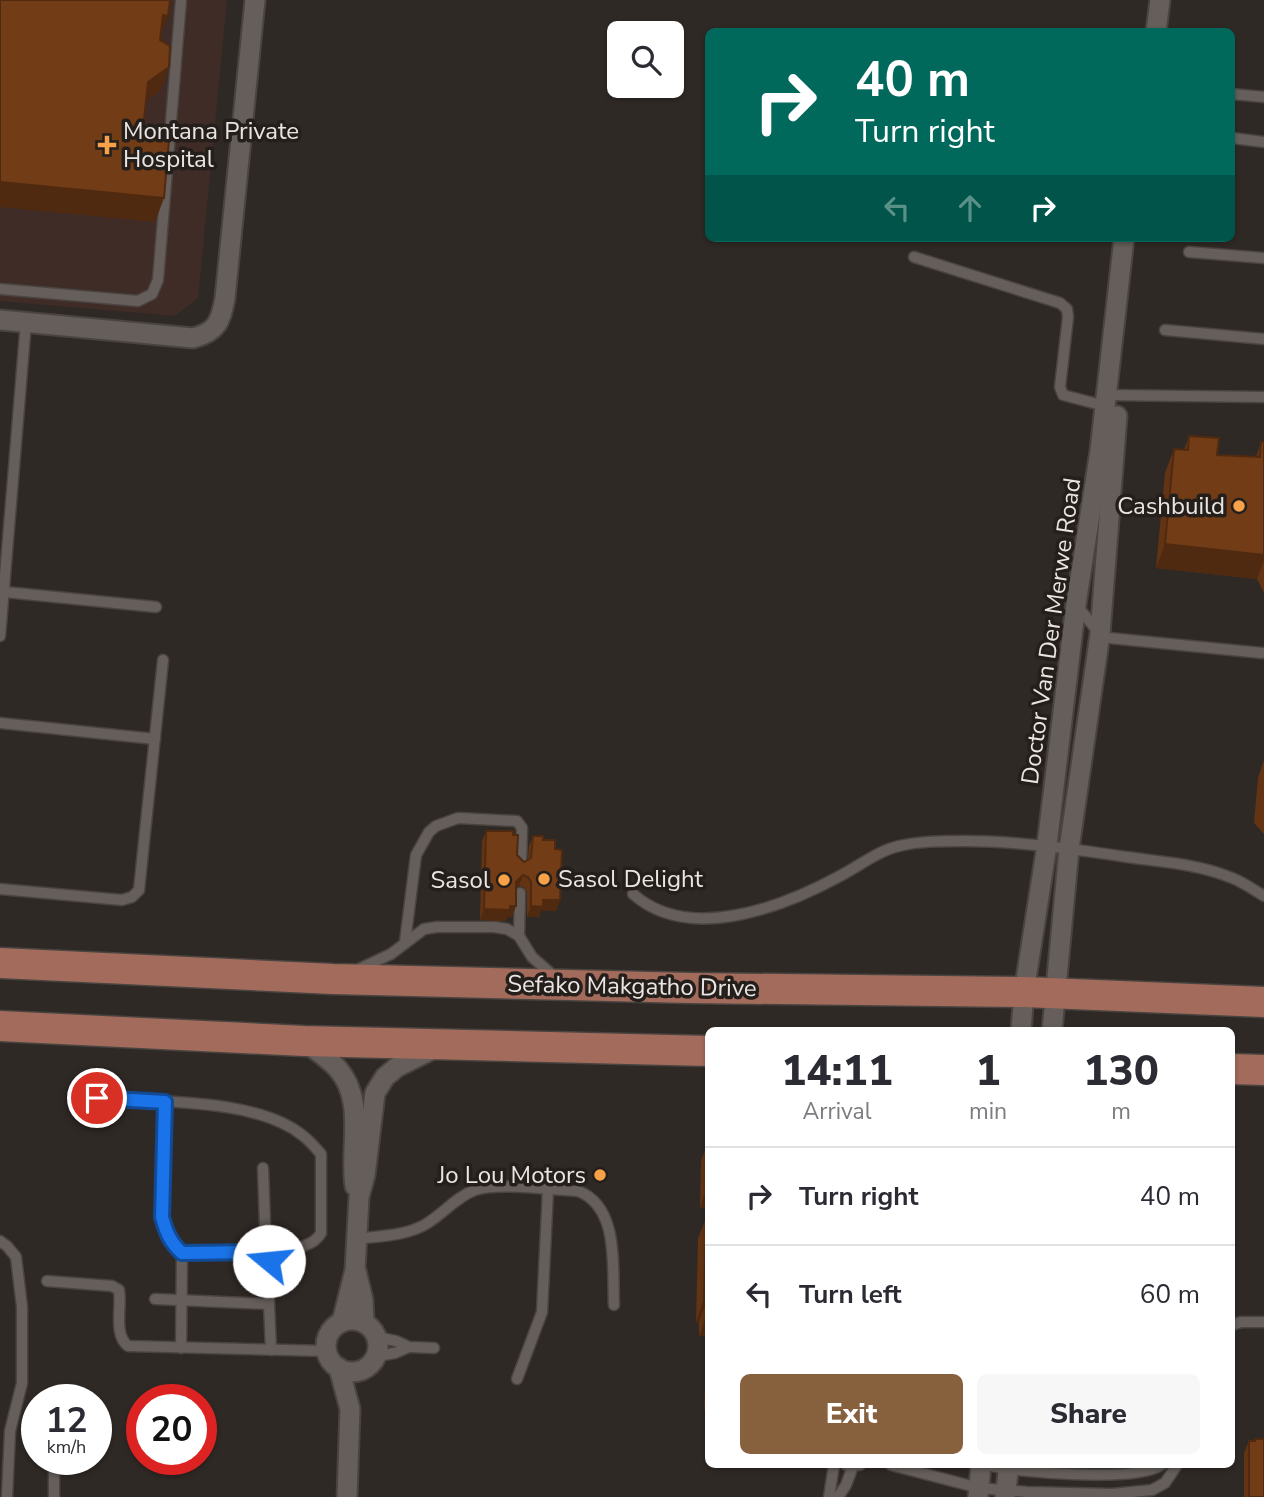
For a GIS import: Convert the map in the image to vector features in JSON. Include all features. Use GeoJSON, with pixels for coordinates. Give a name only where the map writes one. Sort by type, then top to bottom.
{"type":"FeatureCollection","features":[{"type":"Feature","properties":{"kind":"main road","name":"Sefako Makgatho Drive"},"geometry":{"type":"LineString","coordinates":[[0,963],[333,979],[1024,992],[1264,1002]]}},
{"type":"Feature","properties":{"kind":"main road"},"geometry":{"type":"LineString","coordinates":[[0,1026],[304,1041],[705,1051]]}},
{"type":"Feature","properties":{"kind":"main road"},"geometry":{"type":"LineString","coordinates":[[1235,1069],[1264,1070]]}},
{"type":"Feature","properties":{"kind":"street"},"geometry":{"type":"LineString","coordinates":[[0,320],[193,338],[205,335],[219,322],[225,298],[255,0]]}},
{"type":"Feature","properties":{"kind":"street"},"geometry":{"type":"LineString","coordinates":[[1145,28],[1148,0]]}},
{"type":"Feature","properties":{"kind":"street"},"geometry":{"type":"LineString","coordinates":[[1156,28],[1160,0]]}},
{"type":"Feature","properties":{"kind":"street","name":"Doctor Van Der Merwe Road"},"geometry":{"type":"LineString","coordinates":[[1052,1027],[1069,849],[1100,634],[1110,399],[1124,242]]}},
{"type":"Feature","properties":{"kind":"street","name":"Doctor Van Der Merwe Road"},"geometry":{"type":"LineString","coordinates":[[1021,1027],[1024,992],[1047,845],[1076,604],[1134,242]]}},
{"type":"Feature","properties":{"kind":"street"},"geometry":{"type":"LineString","coordinates":[[304,1041],[331,1061],[349,1085],[354,1101],[354,1175],[359,1197]]}},
{"type":"Feature","properties":{"kind":"street"},"geometry":{"type":"LineString","coordinates":[[342,1322],[355,1270],[359,1197],[365,1175],[372,1106],[377,1088],[397,1067],[441,1045]]}},
{"type":"Feature","properties":{"kind":"street"},"geometry":{"type":"LineString","coordinates":[[355,1270],[363,1300],[364,1322]]}},
{"type":"Feature","properties":{"kind":"street"},"geometry":{"type":"LineString","coordinates":[[350,1409],[373,1354],[372,1329],[364,1322],[342,1322],[336,1325],[328,1337],[327,1351],[333,1364],[339,1368],[352,1372],[373,1354]]}},
{"type":"Feature","properties":{"kind":"street"},"geometry":{"type":"LineString","coordinates":[[339,1368],[350,1409],[347,1497]]}},
{"type":"Feature","properties":{"kind":"street"},"geometry":{"type":"LineString","coordinates":[[978,1493],[982,1468]]}},
{"type":"Feature","properties":{"kind":"street"},"geometry":{"type":"LineString","coordinates":[[1006,1494],[1008,1468]]}},
{"type":"Feature","properties":{"kind":"lane"},"geometry":{"type":"LineString","coordinates":[[0,289],[138,301],[152,294],[158,280],[181,0]]}},
{"type":"Feature","properties":{"kind":"lane"},"geometry":{"type":"LineString","coordinates":[[1235,94],[1264,97]]}},
{"type":"Feature","properties":{"kind":"lane"},"geometry":{"type":"LineString","coordinates":[[1235,138],[1264,142]]}},
{"type":"Feature","properties":{"kind":"lane"},"geometry":{"type":"LineString","coordinates":[[1189,252],[1264,258]]}},
{"type":"Feature","properties":{"kind":"lane"},"geometry":{"type":"LineString","coordinates":[[914,257],[1060,303],[1067,309],[1060,387],[1063,394],[1110,399],[1264,397]]}},
{"type":"Feature","properties":{"kind":"lane"},"geometry":{"type":"LineString","coordinates":[[0,636],[26,322]]}},
{"type":"Feature","properties":{"kind":"lane"},"geometry":{"type":"LineString","coordinates":[[1165,330],[1264,339]]}},
{"type":"Feature","properties":{"kind":"lane"},"geometry":{"type":"LineString","coordinates":[[5,592],[156,607]]}},
{"type":"Feature","properties":{"kind":"lane"},"geometry":{"type":"LineString","coordinates":[[1076,604],[1100,634],[1119,640],[1262,653]]}},
{"type":"Feature","properties":{"kind":"lane"},"geometry":{"type":"LineString","coordinates":[[0,889],[122,900],[132,897],[139,890],[163,660]]}},
{"type":"Feature","properties":{"kind":"lane"},"geometry":{"type":"LineString","coordinates":[[0,723],[155,739]]}},
{"type":"Feature","properties":{"kind":"lane"},"geometry":{"type":"LineString","coordinates":[[405,943],[416,855],[424,839],[436,826],[458,818],[517,821],[522,828],[522,865]]}},
{"type":"Feature","properties":{"kind":"lane"},"geometry":{"type":"LineString","coordinates":[[633,894],[644,904],[674,916],[738,915],[763,911],[792,901],[873,856],[897,846],[941,841],[994,841],[1047,845],[1190,866],[1232,878],[1264,896]]}},
{"type":"Feature","properties":{"kind":"lane"},"geometry":{"type":"LineString","coordinates":[[519,936],[520,893]]}},
{"type":"Feature","properties":{"kind":"lane"},"geometry":{"type":"LineString","coordinates":[[333,979],[374,963],[418,932],[437,927],[494,927],[507,929],[519,936],[538,963],[567,985]]}},
{"type":"Feature","properties":{"kind":"lane"},"geometry":{"type":"LineString","coordinates":[[97,1098],[240,1107],[301,1133],[321,1154],[321,1233],[317,1240],[309,1245],[266,1252],[182,1253]]}},
{"type":"Feature","properties":{"kind":"lane"},"geometry":{"type":"LineString","coordinates":[[165,1102],[162,1217],[166,1233],[182,1253],[181,1348]]}},
{"type":"Feature","properties":{"kind":"lane"},"geometry":{"type":"LineString","coordinates":[[263,1168],[266,1252],[270,1268],[271,1350]]}},
{"type":"Feature","properties":{"kind":"lane"},"geometry":{"type":"LineString","coordinates":[[357,1239],[424,1226],[472,1191],[488,1187],[578,1191],[591,1196],[602,1212],[609,1230],[614,1306]]}},
{"type":"Feature","properties":{"kind":"lane"},"geometry":{"type":"LineString","coordinates":[[517,1379],[542,1312],[548,1190]]}},
{"type":"Feature","properties":{"kind":"lane"},"geometry":{"type":"LineString","coordinates":[[0,1241],[16,1256],[22,1307],[22,1382],[10,1431],[7,1497]]}},
{"type":"Feature","properties":{"kind":"lane"},"geometry":{"type":"LineString","coordinates":[[47,1281],[112,1286],[119,1290],[119,1334],[128,1346],[327,1351]]}},
{"type":"Feature","properties":{"kind":"lane"},"geometry":{"type":"LineString","coordinates":[[155,1300],[269,1304]]}},
{"type":"Feature","properties":{"kind":"lane"},"geometry":{"type":"LineString","coordinates":[[1235,1324],[1264,1322]]}},
{"type":"Feature","properties":{"kind":"lane"},"geometry":{"type":"LineString","coordinates":[[373,1354],[396,1341],[409,1347],[434,1348]]}},
{"type":"Feature","properties":{"kind":"lane"},"geometry":{"type":"LineString","coordinates":[[373,1354],[395,1353],[409,1347]]}},
{"type":"Feature","properties":{"kind":"lane"},"geometry":{"type":"LineString","coordinates":[[829,1497],[834,1468]]}},
{"type":"Feature","properties":{"kind":"lane"},"geometry":{"type":"LineString","coordinates":[[838,1497],[844,1490],[852,1468]]}},
{"type":"Feature","properties":{"kind":"lane"},"geometry":{"type":"LineString","coordinates":[[900,1468],[978,1493],[1051,1495],[1152,1490],[1165,1483],[1175,1468]]}},
{"type":"Feature","properties":{"kind":"lane"},"geometry":{"type":"LineString","coordinates":[[1020,1468],[1083,1473],[1142,1473],[1154,1468]]}},
{"type":"Feature","properties":{"kind":"lane"},"geometry":{"type":"LineString","coordinates":[[1076,1468],[1083,1473]]}},
{"type":"Feature","properties":{"kind":"lane"},"geometry":{"type":"LineString","coordinates":[[54,1475],[54,1497]]}},
{"type":"Feature","properties":{"kind":"shaded area","name":"Montana Private Hospital"},"geometry":{"type":"Polygon","coordinates":[[[0,0],[227,0],[198,298],[175,316],[0,301],[0,0]]]}},
{"type":"Feature","properties":{"kind":"building"},"geometry":{"type":"Polygon","coordinates":[[[0,0],[170,0],[168,16],[163,15],[160,40],[170,46],[169,67],[148,82],[142,137],[169,140],[164,198],[0,182],[0,0]]]}},
{"type":"Feature","properties":{"kind":"building"},"geometry":{"type":"Polygon","coordinates":[[[1189,436],[1219,438],[1217,455],[1260,457],[1261,442],[1264,442],[1264,555],[1165,544],[1174,449],[1188,450],[1189,436]]]}},
{"type":"Feature","properties":{"kind":"building"},"geometry":{"type":"Polygon","coordinates":[[[486,831],[513,831],[513,835],[518,835],[517,855],[524,862],[531,858],[533,836],[543,836],[543,840],[555,840],[555,849],[562,850],[560,900],[543,900],[543,907],[531,906],[531,882],[523,875],[516,882],[516,906],[510,906],[510,910],[484,909],[486,831]]]}},
{"type":"Feature","properties":{"kind":"building"},"geometry":{"type":"Polygon","coordinates":[[[1264,1439],[1264,1497],[1249,1497],[1249,1441],[1264,1439]]]}},
{"type":"Feature","properties":{"kind":"place","name":"Montana Private Hospital"},"geometry":{"type":"Point","coordinates":[107,145]}},
{"type":"Feature","properties":{"kind":"place","name":"Cashbuild"},"geometry":{"type":"Point","coordinates":[1239,506]}},
{"type":"Feature","properties":{"kind":"place","name":"Sasol Delight"},"geometry":{"type":"Point","coordinates":[544,879]}},
{"type":"Feature","properties":{"kind":"place","name":"Sasol"},"geometry":{"type":"Point","coordinates":[504,880]}},
{"type":"Feature","properties":{"kind":"place","name":"Jo Lou Motors"},"geometry":{"type":"Point","coordinates":[600,1175]}},
{"type":"Feature","properties":{"kind":"route"},"geometry":{"type":"LineString","coordinates":[[97,1098],[165,1102],[162,1217],[166,1233],[174,1246],[182,1253],[266,1252],[269,1261]]}}]}
